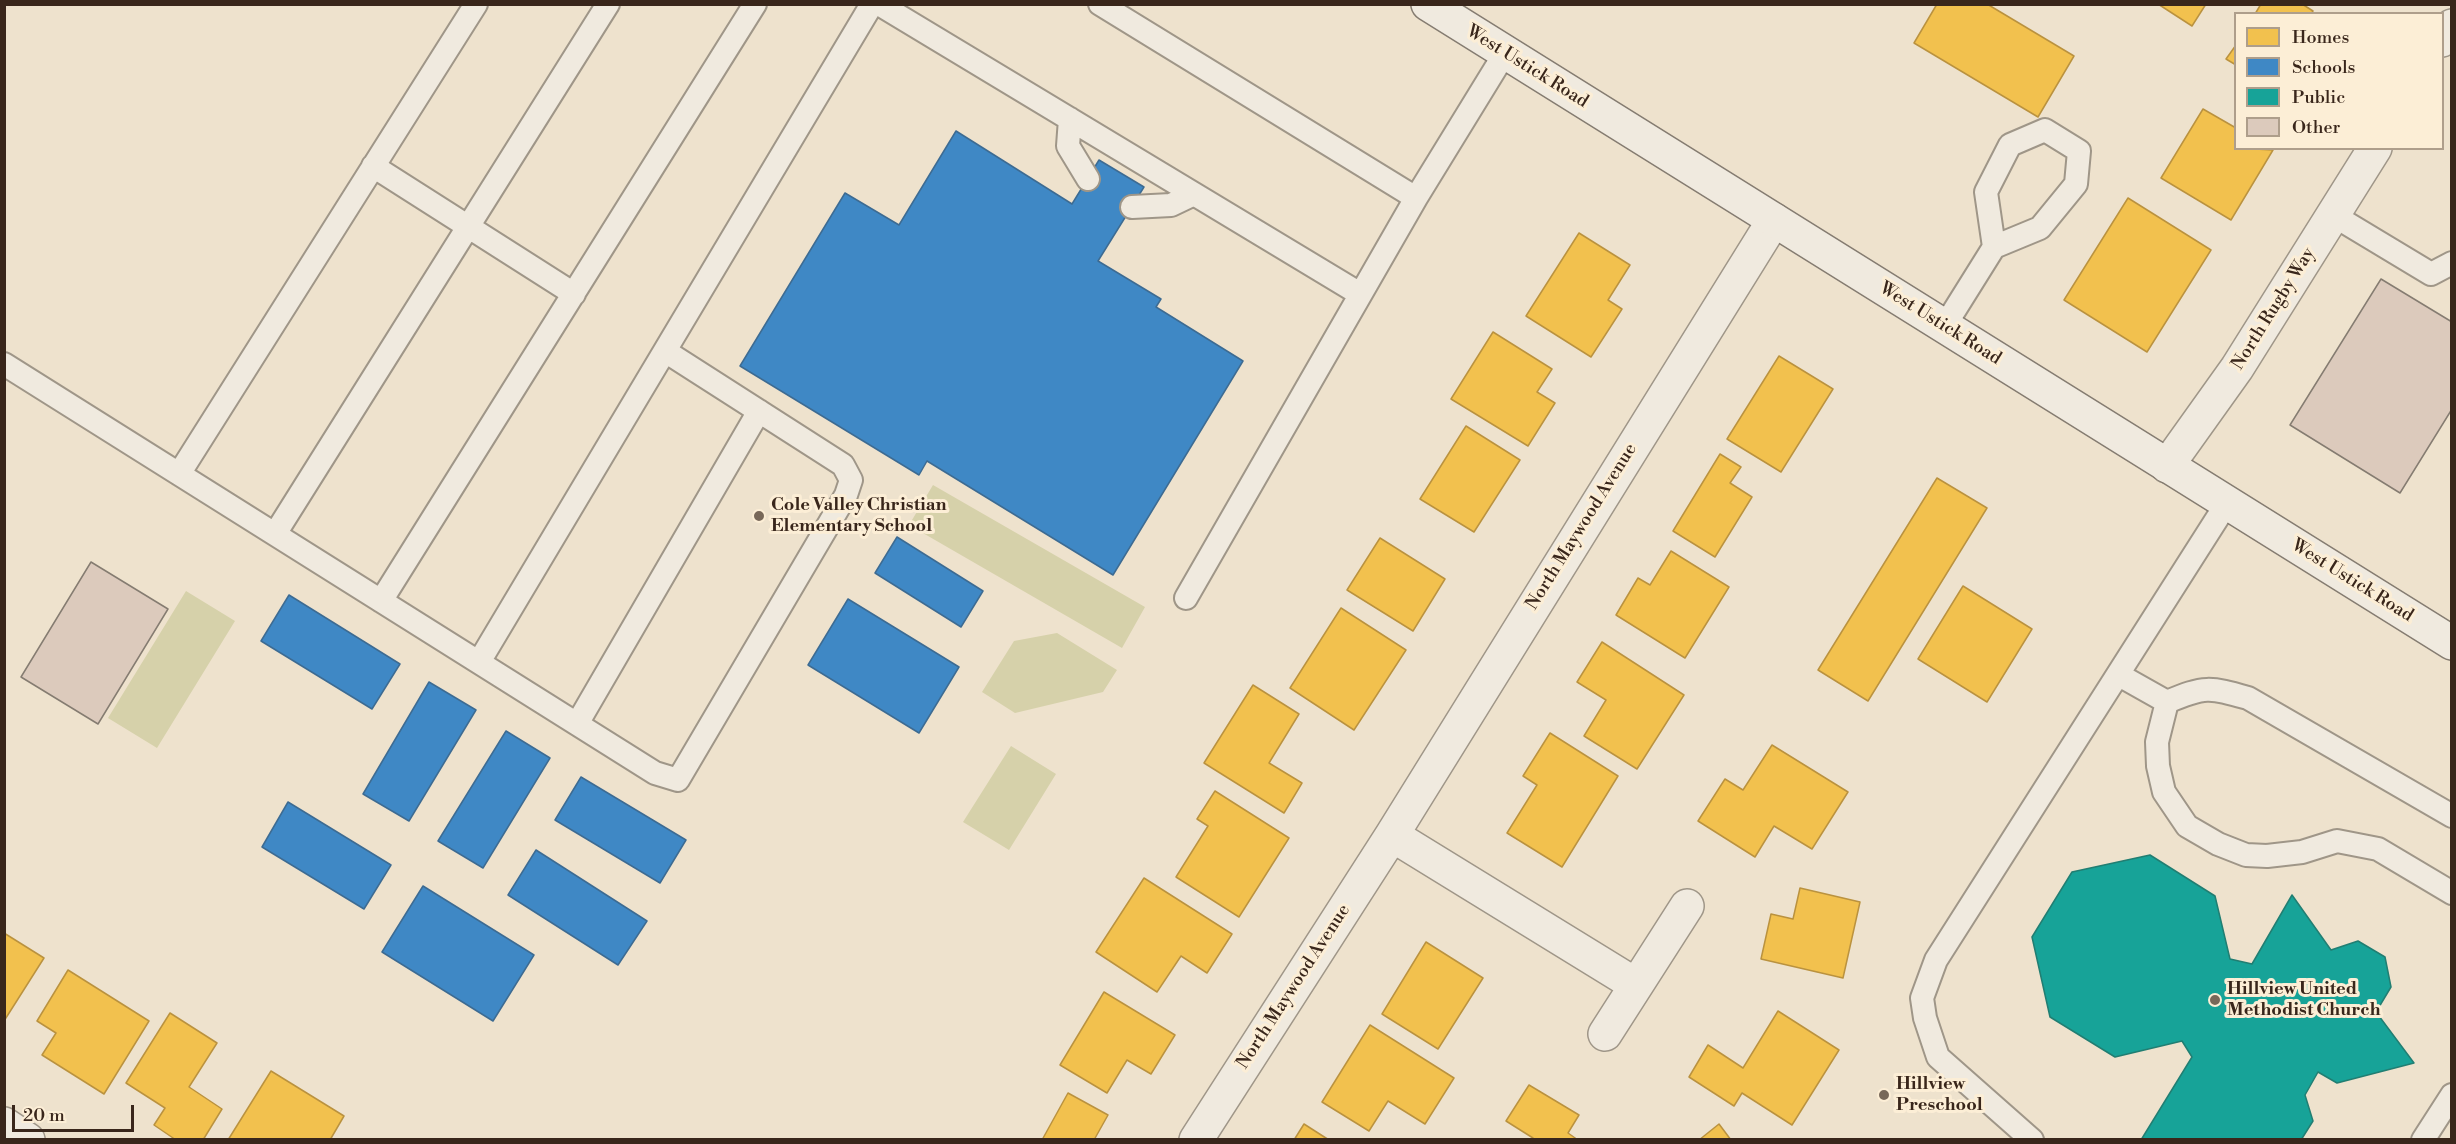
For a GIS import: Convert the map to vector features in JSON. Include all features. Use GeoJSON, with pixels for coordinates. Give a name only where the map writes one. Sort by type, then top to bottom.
{"type":"FeatureCollection","features":[{"type":"Feature","properties":{"kind":"street","name":"West Ustick Road"},"geometry":{"type":"LineString","coordinates":[[1428,4],[2451,643]]}},
{"type":"Feature","properties":{"kind":"street","name":"North Rugby Way"},"geometry":{"type":"LineString","coordinates":[[2167,466],[2237,368],[2374,150]]}},
{"type":"Feature","properties":{"kind":"street","name":"North Maywood Avenue"},"geometry":{"type":"LineString","coordinates":[[1196,1140],[1392,835],[1774,220]]}},
{"type":"Feature","properties":{"kind":"street"},"geometry":{"type":"LineString","coordinates":[[1392,835],[1636,985]]}},
{"type":"Feature","properties":{"kind":"street"},"geometry":{"type":"LineString","coordinates":[[1605,1034],[1687,906]]}},
{"type":"Feature","properties":{"kind":"street"},"geometry":{"type":"LineString","coordinates":[[4,1124],[28,1140]]}},
{"type":"Feature","properties":{"kind":"lane"},"geometry":{"type":"LineString","coordinates":[[179,474],[476,4]]}},
{"type":"Feature","properties":{"kind":"lane"},"geometry":{"type":"LineString","coordinates":[[274,534],[608,4]]}},
{"type":"Feature","properties":{"kind":"lane"},"geometry":{"type":"LineString","coordinates":[[381,601],[755,4]]}},
{"type":"Feature","properties":{"kind":"lane"},"geometry":{"type":"LineString","coordinates":[[479,662],[872,4]]}},
{"type":"Feature","properties":{"kind":"lane"},"geometry":{"type":"LineString","coordinates":[[879,4],[1360,294]]}},
{"type":"Feature","properties":{"kind":"lane"},"geometry":{"type":"LineString","coordinates":[[1100,4],[1416,198]]}},
{"type":"Feature","properties":{"kind":"lane"},"geometry":{"type":"LineString","coordinates":[[1186,598],[1416,198],[1504,53]]}},
{"type":"Feature","properties":{"kind":"lane"},"geometry":{"type":"LineString","coordinates":[[1070,119],[1068,146],[1088,179]]}},
{"type":"Feature","properties":{"kind":"lane"},"geometry":{"type":"LineString","coordinates":[[1944,327],[1994,247],[2040,228],[2076,184],[2079,151],[2045,130],[2010,145],[1986,192],[1994,247]]}},
{"type":"Feature","properties":{"kind":"lane"},"geometry":{"type":"LineString","coordinates":[[374,166],[574,294]]}},
{"type":"Feature","properties":{"kind":"lane"},"geometry":{"type":"LineString","coordinates":[[1132,207],[1171,205],[1194,194]]}},
{"type":"Feature","properties":{"kind":"lane"},"geometry":{"type":"LineString","coordinates":[[2333,215],[2431,273],[2451,263]]}},
{"type":"Feature","properties":{"kind":"lane"},"geometry":{"type":"LineString","coordinates":[[4,364],[655,773],[678,780],[846,495],[851,480],[843,465],[665,351]]}},
{"type":"Feature","properties":{"kind":"lane"},"geometry":{"type":"LineString","coordinates":[[577,724],[759,411]]}},
{"type":"Feature","properties":{"kind":"lane"},"geometry":{"type":"LineString","coordinates":[[2032,1140],[1938,1057],[1925,1018],[1922,998],[1936,960],[2227,503]]}},
{"type":"Feature","properties":{"kind":"lane"},"geometry":{"type":"LineString","coordinates":[[2119,675],[2167,702]]}},
{"type":"Feature","properties":{"kind":"lane"},"geometry":{"type":"LineString","coordinates":[[2167,702],[2193,691],[2213,688],[2248,698],[2451,816]]}},
{"type":"Feature","properties":{"kind":"lane"},"geometry":{"type":"LineString","coordinates":[[2167,702],[2157,742],[2157,766],[2164,792],[2187,826],[2218,844],[2246,855],[2267,856],[2302,852],[2337,841],[2378,849],[2451,893]]}},
{"type":"Feature","properties":{"kind":"lane"},"geometry":{"type":"LineString","coordinates":[[2424,1140],[2451,1095]]}},
{"type":"Feature","properties":{"kind":"shaded area"},"geometry":{"type":"Polygon","coordinates":[[[933,485],[1145,607],[1122,648],[909,525],[933,485]]]}},
{"type":"Feature","properties":{"kind":"shaded area"},"geometry":{"type":"Polygon","coordinates":[[[186,591],[235,621],[157,748],[108,718],[186,591]]]}},
{"type":"Feature","properties":{"kind":"shaded area"},"geometry":{"type":"Polygon","coordinates":[[[1057,633],[1117,670],[1103,692],[1015,713],[982,692],[1014,641],[1057,633]]]}},
{"type":"Feature","properties":{"kind":"shaded area"},"geometry":{"type":"Polygon","coordinates":[[[1011,746],[1056,774],[1009,850],[963,822],[1011,746]]]}},
{"type":"Feature","properties":{"kind":"building: Homes"},"geometry":{"type":"Polygon","coordinates":[[[1937,4],[1987,4],[2074,56],[2038,117],[1914,43],[1937,4]]]}},
{"type":"Feature","properties":{"kind":"building: Homes"},"geometry":{"type":"Polygon","coordinates":[[[2158,4],[2206,4],[2192,26],[2158,4]]]}},
{"type":"Feature","properties":{"kind":"building: Homes"},"geometry":{"type":"Polygon","coordinates":[[[2261,4],[2302,4],[2313,11],[2312,12],[2256,12],[2261,4]]]}},
{"type":"Feature","properties":{"kind":"building: Homes"},"geometry":{"type":"Polygon","coordinates":[[[2234,48],[2234,64],[2226,59],[2234,48]]]}},
{"type":"Feature","properties":{"kind":"building: Homes"},"geometry":{"type":"Polygon","coordinates":[[[2203,109],[2234,127],[2234,150],[2273,150],[2231,220],[2161,178],[2203,109]]]}},
{"type":"Feature","properties":{"kind":"building: Homes"},"geometry":{"type":"Polygon","coordinates":[[[2128,198],[2211,250],[2147,352],[2064,300],[2128,198]]]}},
{"type":"Feature","properties":{"kind":"building: Homes"},"geometry":{"type":"Polygon","coordinates":[[[1579,233],[1630,265],[1608,300],[1622,309],[1591,357],[1526,316],[1579,233]]]}},
{"type":"Feature","properties":{"kind":"building: Homes"},"geometry":{"type":"Polygon","coordinates":[[[1493,332],[1552,369],[1537,392],[1555,403],[1528,446],[1451,399],[1493,332]]]}},
{"type":"Feature","properties":{"kind":"building: Homes"},"geometry":{"type":"Polygon","coordinates":[[[1779,356],[1833,389],[1781,472],[1727,439],[1779,356]]]}},
{"type":"Feature","properties":{"kind":"building: Homes"},"geometry":{"type":"Polygon","coordinates":[[[1466,426],[1520,460],[1474,532],[1420,499],[1466,426]]]}},
{"type":"Feature","properties":{"kind":"building: Homes"},"geometry":{"type":"Polygon","coordinates":[[[1720,454],[1741,467],[1730,483],[1752,497],[1715,557],[1673,531],[1720,454]]]}},
{"type":"Feature","properties":{"kind":"building: Homes"},"geometry":{"type":"Polygon","coordinates":[[[1937,478],[1987,508],[1868,701],[1818,670],[1937,478]]]}},
{"type":"Feature","properties":{"kind":"building: Homes"},"geometry":{"type":"Polygon","coordinates":[[[1380,538],[1445,579],[1413,631],[1347,590],[1380,538]]]}},
{"type":"Feature","properties":{"kind":"building: Homes"},"geometry":{"type":"Polygon","coordinates":[[[1671,551],[1729,587],[1685,658],[1616,615],[1638,578],[1650,585],[1671,551]]]}},
{"type":"Feature","properties":{"kind":"building: Homes"},"geometry":{"type":"Polygon","coordinates":[[[1963,586],[2032,629],[1987,702],[1918,659],[1963,586]]]}},
{"type":"Feature","properties":{"kind":"building: Homes"},"geometry":{"type":"Polygon","coordinates":[[[1341,608],[1406,650],[1354,730],[1290,688],[1341,608]]]}},
{"type":"Feature","properties":{"kind":"building: Homes"},"geometry":{"type":"Polygon","coordinates":[[[1602,642],[1684,695],[1637,769],[1584,736],[1606,700],[1577,682],[1602,642]]]}},
{"type":"Feature","properties":{"kind":"building: Homes"},"geometry":{"type":"Polygon","coordinates":[[[1253,685],[1299,714],[1269,763],[1302,783],[1284,813],[1204,763],[1253,685]]]}},
{"type":"Feature","properties":{"kind":"building: Homes"},"geometry":{"type":"Polygon","coordinates":[[[1550,733],[1618,776],[1562,867],[1507,833],[1537,785],[1523,776],[1550,733]]]}},
{"type":"Feature","properties":{"kind":"building: Homes"},"geometry":{"type":"Polygon","coordinates":[[[1772,745],[1848,792],[1812,849],[1774,826],[1755,857],[1698,821],[1725,779],[1743,790],[1772,745]]]}},
{"type":"Feature","properties":{"kind":"building: Homes"},"geometry":{"type":"Polygon","coordinates":[[[1215,791],[1289,838],[1239,917],[1176,877],[1208,826],[1197,819],[1215,791]]]}},
{"type":"Feature","properties":{"kind":"building: Homes"},"geometry":{"type":"Polygon","coordinates":[[[1144,878],[1232,934],[1207,973],[1181,956],[1157,992],[1096,952],[1144,878]]]}},
{"type":"Feature","properties":{"kind":"building: Homes"},"geometry":{"type":"Polygon","coordinates":[[[1800,888],[1860,902],[1843,978],[1761,959],[1771,914],[1793,919],[1800,888]]]}},
{"type":"Feature","properties":{"kind":"building: Homes"},"geometry":{"type":"Polygon","coordinates":[[[4,933],[44,958],[4,1021],[4,933]]]}},
{"type":"Feature","properties":{"kind":"building: Homes"},"geometry":{"type":"Polygon","coordinates":[[[1426,942],[1483,978],[1438,1049],[1382,1014],[1426,942]]]}},
{"type":"Feature","properties":{"kind":"building: Homes"},"geometry":{"type":"Polygon","coordinates":[[[68,970],[149,1021],[104,1094],[42,1055],[56,1033],[37,1021],[68,970]]]}},
{"type":"Feature","properties":{"kind":"building: Homes"},"geometry":{"type":"Polygon","coordinates":[[[1104,992],[1175,1035],[1151,1074],[1127,1060],[1107,1093],[1060,1065],[1104,992]]]}},
{"type":"Feature","properties":{"kind":"building: Homes"},"geometry":{"type":"Polygon","coordinates":[[[1778,1011],[1839,1050],[1792,1125],[1742,1093],[1734,1106],[1689,1077],[1708,1045],[1743,1068],[1778,1011]]]}},
{"type":"Feature","properties":{"kind":"building: Homes"},"geometry":{"type":"Polygon","coordinates":[[[170,1013],[217,1043],[189,1087],[222,1109],[203,1140],[176,1140],[154,1125],[165,1108],[126,1083],[170,1013]]]}},
{"type":"Feature","properties":{"kind":"building: Homes"},"geometry":{"type":"Polygon","coordinates":[[[1370,1025],[1454,1078],[1425,1124],[1388,1101],[1369,1131],[1322,1102],[1370,1025]]]}},
{"type":"Feature","properties":{"kind":"building: Homes"},"geometry":{"type":"Polygon","coordinates":[[[271,1071],[344,1116],[330,1140],[228,1140],[271,1071]]]}},
{"type":"Feature","properties":{"kind":"building: Homes"},"geometry":{"type":"Polygon","coordinates":[[[1529,1085],[1579,1115],[1568,1133],[1578,1140],[1532,1140],[1533,1138],[1506,1121],[1529,1085]]]}},
{"type":"Feature","properties":{"kind":"building: Homes"},"geometry":{"type":"Polygon","coordinates":[[[1068,1093],[1108,1115],[1094,1140],[1042,1140],[1068,1093]]]}},
{"type":"Feature","properties":{"kind":"building: Homes"},"geometry":{"type":"Polygon","coordinates":[[[1304,1124],[1329,1140],[1294,1140],[1304,1124]]]}},
{"type":"Feature","properties":{"kind":"building: Homes"},"geometry":{"type":"Polygon","coordinates":[[[1719,1124],[1731,1140],[1699,1140],[1719,1124]]]}},
{"type":"Feature","properties":{"kind":"building: Schools"},"geometry":{"type":"Polygon","coordinates":[[[956,131],[1072,204],[1099,160],[1144,187],[1098,261],[1161,299],[1156,307],[1243,361],[1113,575],[927,461],[919,475],[740,366],[845,193],[899,225],[956,131]]]}},
{"type":"Feature","properties":{"kind":"building: Schools"},"geometry":{"type":"Polygon","coordinates":[[[897,537],[983,591],[961,627],[875,573],[897,537]]]}},
{"type":"Feature","properties":{"kind":"building: Schools"},"geometry":{"type":"Polygon","coordinates":[[[289,595],[400,664],[372,709],[261,641],[289,595]]]}},
{"type":"Feature","properties":{"kind":"building: Schools"},"geometry":{"type":"Polygon","coordinates":[[[848,599],[959,667],[919,733],[808,665],[848,599]]]}},
{"type":"Feature","properties":{"kind":"building: Schools"},"geometry":{"type":"Polygon","coordinates":[[[429,682],[476,710],[409,821],[363,794],[429,682]]]}},
{"type":"Feature","properties":{"kind":"building: Schools"},"geometry":{"type":"Polygon","coordinates":[[[506,731],[550,758],[483,868],[438,841],[506,731]]]}},
{"type":"Feature","properties":{"kind":"building: Schools"},"geometry":{"type":"Polygon","coordinates":[[[581,777],[686,840],[660,883],[555,820],[581,777]]]}},
{"type":"Feature","properties":{"kind":"building: Schools"},"geometry":{"type":"Polygon","coordinates":[[[288,802],[391,865],[364,909],[262,847],[288,802]]]}},
{"type":"Feature","properties":{"kind":"building: Schools"},"geometry":{"type":"Polygon","coordinates":[[[536,850],[647,921],[618,965],[508,895],[536,850]]]}},
{"type":"Feature","properties":{"kind":"building: Schools"},"geometry":{"type":"Polygon","coordinates":[[[423,886],[534,955],[493,1021],[382,952],[423,886]]]}},
{"type":"Feature","properties":{"kind":"building: Public","name":"Hillview United Methodist Church"},"geometry":{"type":"Polygon","coordinates":[[[2150,855],[2215,896],[2230,959],[2252,964],[2292,895],[2331,950],[2358,941],[2385,957],[2391,987],[2376,1012],[2414,1063],[2337,1083],[2318,1072],[2305,1095],[2313,1121],[2301,1140],[2141,1140],[2192,1057],[2182,1041],[2115,1057],[2050,1017],[2032,937],[2072,872],[2150,855]]]}},
{"type":"Feature","properties":{"kind":"building: Other"},"geometry":{"type":"Polygon","coordinates":[[[2381,279],[2452,322],[2452,409],[2400,493],[2290,425],[2381,279]]]}},
{"type":"Feature","properties":{"kind":"building: Other"},"geometry":{"type":"Polygon","coordinates":[[[91,562],[168,609],[98,724],[21,677],[91,562]]]}},
{"type":"Feature","properties":{"kind":"place","name":"Cole Valley Christian Elementary School"},"geometry":{"type":"Point","coordinates":[759,516]}},
{"type":"Feature","properties":{"kind":"place","name":"Hillview United Methodist Church"},"geometry":{"type":"Point","coordinates":[2215,1000]}},
{"type":"Feature","properties":{"kind":"place","name":"Hillview Preschool"},"geometry":{"type":"Point","coordinates":[1884,1095]}}]}
